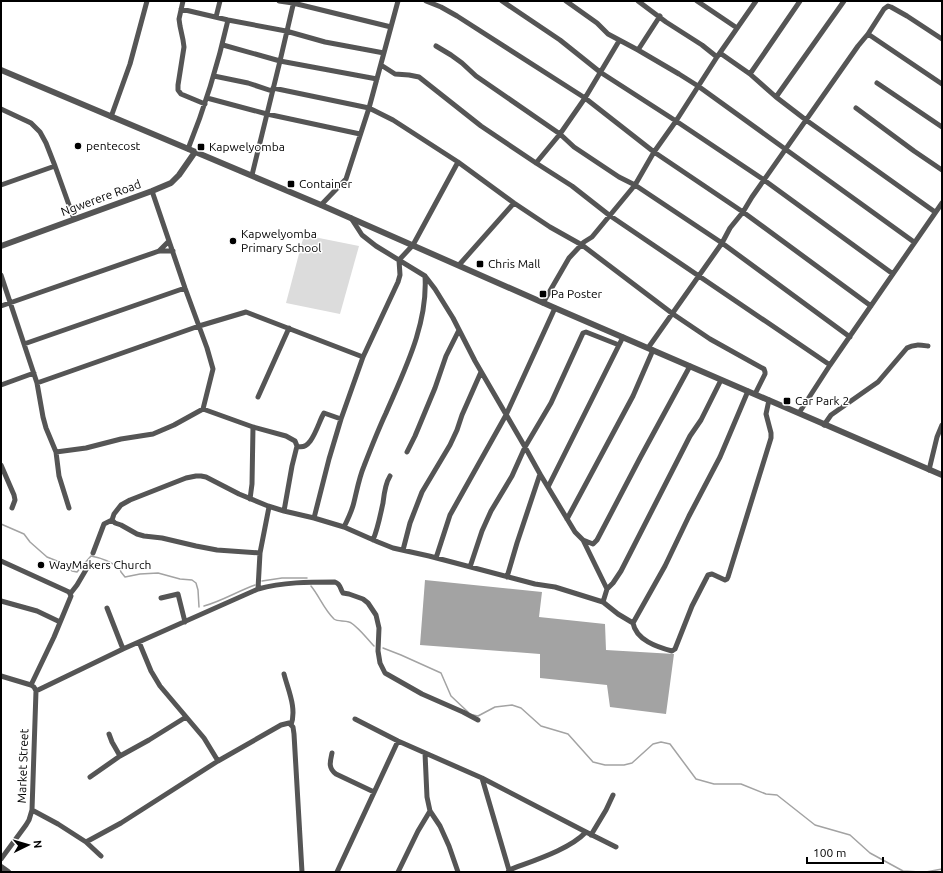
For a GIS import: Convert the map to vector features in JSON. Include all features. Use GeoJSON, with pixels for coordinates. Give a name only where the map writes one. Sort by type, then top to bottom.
{"type":"FeatureCollection","features":[{"type":"Feature","properties":{"kind":"street"},"geometry":{"type":"LineString","coordinates":[[111,117],[130,64],[147,1]]}},
{"type":"Feature","properties":{"kind":"street"},"geometry":{"type":"LineString","coordinates":[[183,1],[179,19],[184,47],[178,90],[181,94],[205,104]]}},
{"type":"Feature","properties":{"kind":"street"},"geometry":{"type":"LineString","coordinates":[[216,17],[220,1]]}},
{"type":"Feature","properties":{"kind":"street"},"geometry":{"type":"LineString","coordinates":[[279,1],[294,2],[391,27]]}},
{"type":"Feature","properties":{"kind":"street"},"geometry":{"type":"LineString","coordinates":[[321,205],[346,179],[369,108],[398,1]]}},
{"type":"Feature","properties":{"kind":"street"},"geometry":{"type":"LineString","coordinates":[[426,1],[442,7],[457,16],[585,98],[654,152],[743,212],[871,306]]}},
{"type":"Feature","properties":{"kind":"street"},"geometry":{"type":"LineString","coordinates":[[502,1],[560,40],[600,72],[764,180],[893,274]]}},
{"type":"Feature","properties":{"kind":"street"},"geometry":{"type":"LineString","coordinates":[[566,1],[597,23],[608,34],[698,86],[914,242]]}},
{"type":"Feature","properties":{"kind":"street"},"geometry":{"type":"LineString","coordinates":[[638,1],[666,22],[750,74],[776,97],[806,120],[935,212]]}},
{"type":"Feature","properties":{"kind":"street"},"geometry":{"type":"LineString","coordinates":[[697,1],[737,28]]}},
{"type":"Feature","properties":{"kind":"street"},"geometry":{"type":"LineString","coordinates":[[543,303],[570,258],[592,237],[635,185],[654,152],[676,121],[718,55],[756,1]]}},
{"type":"Feature","properties":{"kind":"street"},"geometry":{"type":"LineString","coordinates":[[750,74],[800,1]]}},
{"type":"Feature","properties":{"kind":"street"},"geometry":{"type":"LineString","coordinates":[[776,97],[844,1]]}},
{"type":"Feature","properties":{"kind":"street"},"geometry":{"type":"LineString","coordinates":[[252,175],[294,2]]}},
{"type":"Feature","properties":{"kind":"street"},"geometry":{"type":"LineString","coordinates":[[567,519],[633,396],[650,349],[722,243],[730,228],[743,212],[785,149],[868,34],[884,9],[889,3],[891,7],[942,39]]}},
{"type":"Feature","properties":{"kind":"street"},"geometry":{"type":"LineString","coordinates":[[181,9],[326,42],[384,53]]}},
{"type":"Feature","properties":{"kind":"street"},"geometry":{"type":"LineString","coordinates":[[638,50],[660,16]]}},
{"type":"Feature","properties":{"kind":"street"},"geometry":{"type":"LineString","coordinates":[[188,149],[214,76],[223,45],[228,20]]}},
{"type":"Feature","properties":{"kind":"street"},"geometry":{"type":"LineString","coordinates":[[868,34],[942,84]]}},
{"type":"Feature","properties":{"kind":"street"},"geometry":{"type":"LineString","coordinates":[[536,163],[560,134],[585,98],[619,41]]}},
{"type":"Feature","properties":{"kind":"street"},"geometry":{"type":"LineString","coordinates":[[223,45],[280,61],[377,79]]}},
{"type":"Feature","properties":{"kind":"street"},"geometry":{"type":"LineString","coordinates":[[436,46],[451,55],[476,76],[560,134],[574,147],[635,185],[722,243],[850,337]]}},
{"type":"Feature","properties":{"kind":"street"},"geometry":{"type":"LineString","coordinates":[[381,65],[395,74],[419,77],[481,126],[572,186],[609,215],[830,365]]}},
{"type":"Feature","properties":{"kind":"street"},"geometry":{"type":"LineString","coordinates":[[1,70],[350,217],[543,303],[942,475]]}},
{"type":"Feature","properties":{"kind":"street"},"geometry":{"type":"LineString","coordinates":[[214,76],[369,108],[393,120],[458,162],[550,227],[582,245],[673,314],[710,339],[764,369],[765,374],[755,394]]}},
{"type":"Feature","properties":{"kind":"street"},"geometry":{"type":"LineString","coordinates":[[877,82],[942,127]]}},
{"type":"Feature","properties":{"kind":"street"},"geometry":{"type":"LineString","coordinates":[[207,98],[267,114],[360,134]]}},
{"type":"Feature","properties":{"kind":"street"},"geometry":{"type":"LineString","coordinates":[[1,108],[31,123],[40,132],[55,166],[74,220]]}},
{"type":"Feature","properties":{"kind":"street"},"geometry":{"type":"LineString","coordinates":[[856,108],[942,170]]}},
{"type":"Feature","properties":{"kind":"street","name":"Ngwerere Road"},"geometry":{"type":"LineString","coordinates":[[1,246],[171,183],[179,175],[195,152]]}},
{"type":"Feature","properties":{"kind":"street"},"geometry":{"type":"LineString","coordinates":[[314,518],[341,419],[363,357],[398,282],[400,275],[399,260],[413,245],[458,162]]}},
{"type":"Feature","properties":{"kind":"street"},"geometry":{"type":"LineString","coordinates":[[1,185],[55,166]]}},
{"type":"Feature","properties":{"kind":"street"},"geometry":{"type":"LineString","coordinates":[[152,191],[213,368],[203,409]]}},
{"type":"Feature","properties":{"kind":"street"},"geometry":{"type":"LineString","coordinates":[[459,265],[514,203]]}},
{"type":"Feature","properties":{"kind":"street"},"geometry":{"type":"LineString","coordinates":[[799,413],[830,365],[942,203]]}},
{"type":"Feature","properties":{"kind":"street"},"geometry":{"type":"LineString","coordinates":[[350,217],[362,235],[376,246],[424,276],[435,289],[453,318],[481,372],[540,474],[575,532],[583,540],[607,589]]}},
{"type":"Feature","properties":{"kind":"street"},"geometry":{"type":"LineString","coordinates":[[160,252],[169,240]]}},
{"type":"Feature","properties":{"kind":"street"},"geometry":{"type":"LineString","coordinates":[[1,306],[160,252],[173,251]]}},
{"type":"Feature","properties":{"kind":"street"},"geometry":{"type":"LineString","coordinates":[[1,275],[37,383],[42,416],[56,452],[60,476],[69,508]]}},
{"type":"Feature","properties":{"kind":"street"},"geometry":{"type":"LineString","coordinates":[[344,527],[354,502],[362,470],[394,396],[418,333],[424,306],[424,276]]}},
{"type":"Feature","properties":{"kind":"street"},"geometry":{"type":"LineString","coordinates":[[24,344],[185,288]]}},
{"type":"Feature","properties":{"kind":"street"},"geometry":{"type":"LineString","coordinates":[[436,558],[450,515],[506,415],[555,308]]}},
{"type":"Feature","properties":{"kind":"street"},"geometry":{"type":"LineString","coordinates":[[37,383],[199,326],[246,312],[363,357]]}},
{"type":"Feature","properties":{"kind":"street"},"geometry":{"type":"LineString","coordinates":[[258,397],[290,328]]}},
{"type":"Feature","properties":{"kind":"street"},"geometry":{"type":"LineString","coordinates":[[407,452],[415,436],[446,356],[459,330]]}},
{"type":"Feature","properties":{"kind":"street"},"geometry":{"type":"LineString","coordinates":[[470,567],[482,531],[491,511],[512,476],[525,447],[551,403],[583,333],[586,332],[619,345]]}},
{"type":"Feature","properties":{"kind":"street"},"geometry":{"type":"LineString","coordinates":[[548,487],[623,337]]}},
{"type":"Feature","properties":{"kind":"street"},"geometry":{"type":"LineString","coordinates":[[824,425],[831,415],[878,382],[907,348],[917,345],[928,346]]}},
{"type":"Feature","properties":{"kind":"street"},"geometry":{"type":"LineString","coordinates":[[583,540],[593,544],[597,540],[690,366]]}},
{"type":"Feature","properties":{"kind":"street"},"geometry":{"type":"LineString","coordinates":[[403,550],[410,523],[422,492],[450,445],[481,372]]}},
{"type":"Feature","properties":{"kind":"street"},"geometry":{"type":"LineString","coordinates":[[1,385],[34,373]]}},
{"type":"Feature","properties":{"kind":"street"},"geometry":{"type":"LineString","coordinates":[[603,602],[607,589],[614,583],[690,436],[701,420],[721,380]]}},
{"type":"Feature","properties":{"kind":"street"},"geometry":{"type":"LineString","coordinates":[[748,391],[715,468],[689,516],[662,572],[633,623],[636,633],[642,638],[658,646],[674,650],[692,606],[708,575],[712,574],[725,580],[728,577],[771,438],[772,433],[766,414],[769,400]]}},
{"type":"Feature","properties":{"kind":"street"},"geometry":{"type":"LineString","coordinates":[[56,452],[86,448],[154,434],[203,409],[253,427],[286,436],[295,441],[297,446],[284,511]]}},
{"type":"Feature","properties":{"kind":"street"},"geometry":{"type":"LineString","coordinates":[[297,446],[304,447],[309,443],[324,413],[341,419]]}},
{"type":"Feature","properties":{"kind":"street"},"geometry":{"type":"LineString","coordinates":[[929,470],[937,437],[942,425]]}},
{"type":"Feature","properties":{"kind":"street"},"geometry":{"type":"LineString","coordinates":[[250,499],[252,484],[253,427]]}},
{"type":"Feature","properties":{"kind":"street"},"geometry":{"type":"LineString","coordinates":[[1,465],[14,495],[15,500],[12,508]]}},
{"type":"Feature","properties":{"kind":"street"},"geometry":{"type":"LineString","coordinates":[[506,578],[540,474]]}},
{"type":"Feature","properties":{"kind":"street"},"geometry":{"type":"LineString","coordinates":[[93,553],[104,524],[112,520],[114,514],[121,505],[186,478],[196,476],[206,477],[269,507],[344,527],[393,548],[470,567],[506,578],[555,587],[603,602],[618,614],[633,623]]}},
{"type":"Feature","properties":{"kind":"street"},"geometry":{"type":"LineString","coordinates":[[373,540],[377,530],[386,486],[390,476]]}},
{"type":"Feature","properties":{"kind":"street"},"geometry":{"type":"LineString","coordinates":[[258,588],[260,554],[269,507]]}},
{"type":"Feature","properties":{"kind":"street"},"geometry":{"type":"LineString","coordinates":[[112,520],[115,523],[144,536],[162,538],[217,550],[260,554]]}},
{"type":"Feature","properties":{"kind":"street"},"geometry":{"type":"LineString","coordinates":[[1,561],[69,592],[70,594]]}},
{"type":"Feature","properties":{"kind":"street"},"geometry":{"type":"LineString","coordinates":[[31,684],[54,637],[71,596],[70,594],[87,568]]}},
{"type":"Feature","properties":{"kind":"street"},"geometry":{"type":"LineString","coordinates":[[1,676],[31,684],[36,692],[138,642],[258,588],[271,585],[302,582],[338,583],[343,593],[363,599],[368,603],[376,615],[379,628],[378,651],[380,663],[386,673],[422,694],[478,720]]}},
{"type":"Feature","properties":{"kind":"street"},"geometry":{"type":"LineString","coordinates":[[161,598],[178,594],[185,622]]}},
{"type":"Feature","properties":{"kind":"street"},"geometry":{"type":"LineString","coordinates":[[1,601],[37,611],[60,622]]}},
{"type":"Feature","properties":{"kind":"street"},"geometry":{"type":"LineString","coordinates":[[107,608],[123,650]]}},
{"type":"Feature","properties":{"kind":"street"},"geometry":{"type":"LineString","coordinates":[[138,642],[151,671],[160,686],[204,738],[218,761]]}},
{"type":"Feature","properties":{"kind":"street"},"geometry":{"type":"LineString","coordinates":[[284,674],[294,711],[292,725],[294,734],[302,872]]}},
{"type":"Feature","properties":{"kind":"street","name":"Market Street"},"geometry":{"type":"LineString","coordinates":[[1,859],[26,825],[32,810],[36,692]]}},
{"type":"Feature","properties":{"kind":"street"},"geometry":{"type":"LineString","coordinates":[[90,776],[120,756],[186,717]]}},
{"type":"Feature","properties":{"kind":"street"},"geometry":{"type":"LineString","coordinates":[[355,720],[398,741],[482,778],[616,847]]}},
{"type":"Feature","properties":{"kind":"street"},"geometry":{"type":"LineString","coordinates":[[86,842],[142,810],[218,761],[281,725],[289,723],[292,725]]}},
{"type":"Feature","properties":{"kind":"street"},"geometry":{"type":"LineString","coordinates":[[109,734],[120,756]]}},
{"type":"Feature","properties":{"kind":"street"},"geometry":{"type":"LineString","coordinates":[[337,872],[398,741]]}},
{"type":"Feature","properties":{"kind":"street"},"geometry":{"type":"LineString","coordinates":[[332,753],[329,764],[332,771],[374,792]]}},
{"type":"Feature","properties":{"kind":"street"},"geometry":{"type":"LineString","coordinates":[[425,753],[427,797],[430,811],[440,826],[458,872]]}},
{"type":"Feature","properties":{"kind":"street"},"geometry":{"type":"LineString","coordinates":[[482,778],[508,871],[565,847],[586,832]]}},
{"type":"Feature","properties":{"kind":"street"},"geometry":{"type":"LineString","coordinates":[[592,835],[613,795]]}},
{"type":"Feature","properties":{"kind":"street"},"geometry":{"type":"LineString","coordinates":[[32,810],[58,824],[86,842],[101,856]]}},
{"type":"Feature","properties":{"kind":"street"},"geometry":{"type":"LineString","coordinates":[[398,872],[418,831],[430,811]]}},
{"type":"Feature","properties":{"kind":"street"},"geometry":{"type":"LineString","coordinates":[[1,867],[8,872]]}},
{"type":"Feature","properties":{"kind":"shaded area"},"geometry":{"type":"Polygon","coordinates":[[[304,235],[359,246],[340,314],[286,303],[304,235]]]}},
{"type":"Feature","properties":{"kind":"shaded area"},"geometry":{"type":"Polygon","coordinates":[[[425,580],[542,592],[539,617],[605,624],[606,650],[674,654],[666,714],[610,707],[607,685],[540,678],[540,654],[420,645],[425,580]]]}},
{"type":"Feature","properties":{"kind":"waterway"},"geometry":{"type":"LineString","coordinates":[[1,524],[24,534],[30,542],[47,557],[62,563],[72,571],[77,572],[91,556],[114,564],[120,569],[125,577],[158,573],[180,579],[192,580],[196,583],[198,590],[199,607]]}},
{"type":"Feature","properties":{"kind":"waterway"},"geometry":{"type":"LineString","coordinates":[[262,581],[282,578],[307,578]]}},
{"type":"Feature","properties":{"kind":"waterway"},"geometry":{"type":"LineString","coordinates":[[204,606],[255,585]]}},
{"type":"Feature","properties":{"kind":"waterway"},"geometry":{"type":"LineString","coordinates":[[311,586],[334,619],[352,623],[374,646]]}},
{"type":"Feature","properties":{"kind":"waterway"},"geometry":{"type":"LineString","coordinates":[[383,648],[441,673],[451,696],[468,712]]}},
{"type":"Feature","properties":{"kind":"waterway"},"geometry":{"type":"LineString","coordinates":[[473,715],[478,716],[495,707],[512,705],[521,708],[541,726],[568,734],[593,762],[605,765],[624,765],[632,763],[653,744],[661,742],[670,744],[696,779],[714,784],[741,784],[766,794],[777,795],[815,825],[850,835],[870,853],[903,871],[920,872]]}},
{"type":"Feature","properties":{"kind":"waterway"},"geometry":{"type":"LineString","coordinates":[[926,872],[942,869]]}},
{"type":"Feature","properties":{"kind":"place","name":"pentecost"},"geometry":{"type":"Point","coordinates":[78,146]}},
{"type":"Feature","properties":{"kind":"place","name":"Kapwelyomba"},"geometry":{"type":"Point","coordinates":[201,147]}},
{"type":"Feature","properties":{"kind":"place","name":"Container"},"geometry":{"type":"Point","coordinates":[291,184]}},
{"type":"Feature","properties":{"kind":"place","name":"Kapwelyomba Primary School"},"geometry":{"type":"Point","coordinates":[233,241]}},
{"type":"Feature","properties":{"kind":"place","name":"Chris Mall"},"geometry":{"type":"Point","coordinates":[480,264]}},
{"type":"Feature","properties":{"kind":"place","name":"Pa Poster"},"geometry":{"type":"Point","coordinates":[543,294]}},
{"type":"Feature","properties":{"kind":"place","name":"Car Park 2"},"geometry":{"type":"Point","coordinates":[787,401]}},
{"type":"Feature","properties":{"kind":"place","name":"WayMakers Church"},"geometry":{"type":"Point","coordinates":[41,565]}}]}
